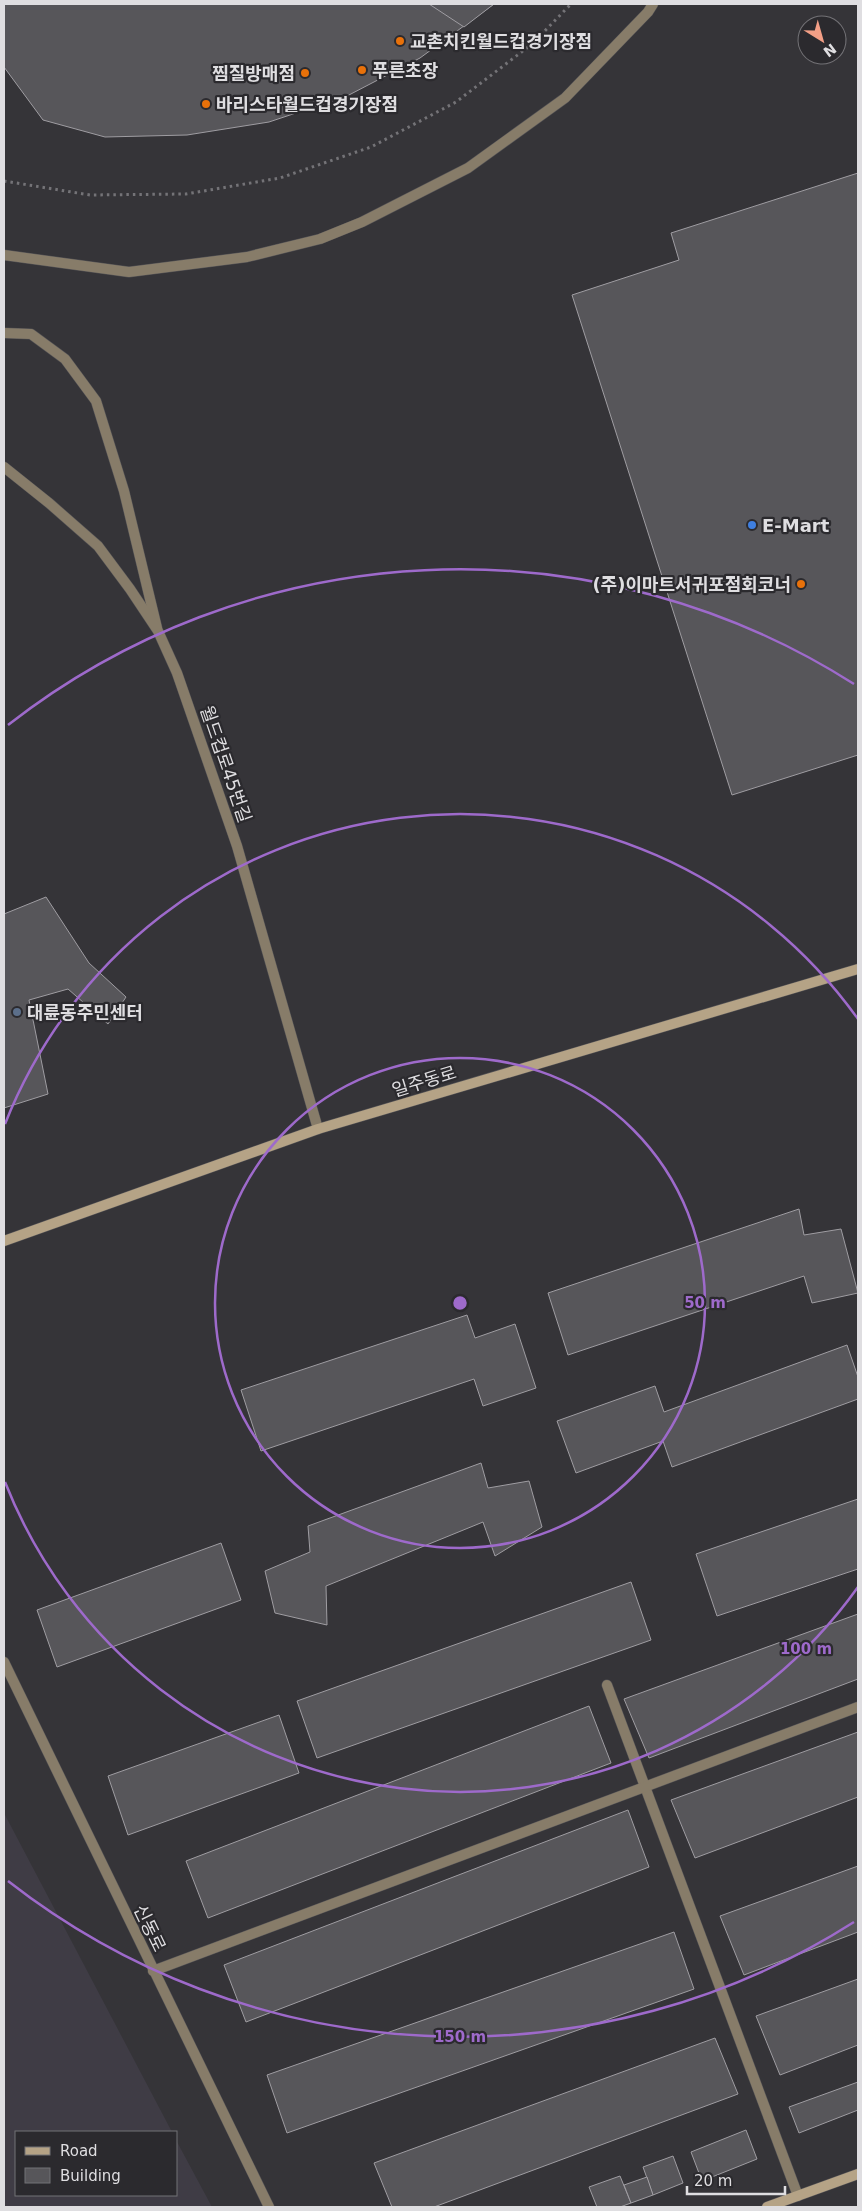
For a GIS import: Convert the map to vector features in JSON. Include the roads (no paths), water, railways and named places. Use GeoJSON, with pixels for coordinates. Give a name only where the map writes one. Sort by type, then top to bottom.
{"type":"FeatureCollection","features":[{"type":"Feature","properties":{"kind":"main road","name":"일주동로"},"geometry":{"type":"LineString","coordinates":[[4,1241],[318,1129],[858,968]]}},
{"type":"Feature","properties":{"kind":"main road"},"geometry":{"type":"LineString","coordinates":[[767,2207],[858,2174]]}},
{"type":"Feature","properties":{"kind":"street"},"geometry":{"type":"LineString","coordinates":[[4,256],[129,272],[247,257],[320,239],[362,222],[468,168],[565,98],[648,12],[653,4]]}},
{"type":"Feature","properties":{"kind":"street"},"geometry":{"type":"LineString","coordinates":[[4,333],[31,334],[65,359],[96,401],[124,491],[158,631]]}},
{"type":"Feature","properties":{"kind":"street","name":"월드컵로45번길"},"geometry":{"type":"LineString","coordinates":[[4,467],[98,546],[130,588],[158,631],[177,673],[237,846],[318,1129]]}},
{"type":"Feature","properties":{"kind":"street","name":"신동로"},"geometry":{"type":"LineString","coordinates":[[4,1662],[269,2207]]}},
{"type":"Feature","properties":{"kind":"street"},"geometry":{"type":"LineString","coordinates":[[607,1685],[798,2196]]}},
{"type":"Feature","properties":{"kind":"street"},"geometry":{"type":"LineString","coordinates":[[154,1972],[858,1707]]}},
{"type":"Feature","properties":{"kind":"place","name":"교촌치킨월드컵경기장점"},"geometry":{"type":"Point","coordinates":[400,41]}},
{"type":"Feature","properties":{"kind":"place","name":"푸른초장"},"geometry":{"type":"Point","coordinates":[362,70]}},
{"type":"Feature","properties":{"kind":"place","name":"찜질방매점"},"geometry":{"type":"Point","coordinates":[305,73]}},
{"type":"Feature","properties":{"kind":"place","name":"바리스타월드컵경기장점"},"geometry":{"type":"Point","coordinates":[206,104]}},
{"type":"Feature","properties":{"kind":"place","name":"E-Mart"},"geometry":{"type":"Point","coordinates":[752,525]}},
{"type":"Feature","properties":{"kind":"place","name":"(주)이마트서귀포점회코너"},"geometry":{"type":"Point","coordinates":[801,584]}},
{"type":"Feature","properties":{"kind":"place","name":"대륜동주민센터"},"geometry":{"type":"Point","coordinates":[17,1012]}}]}
